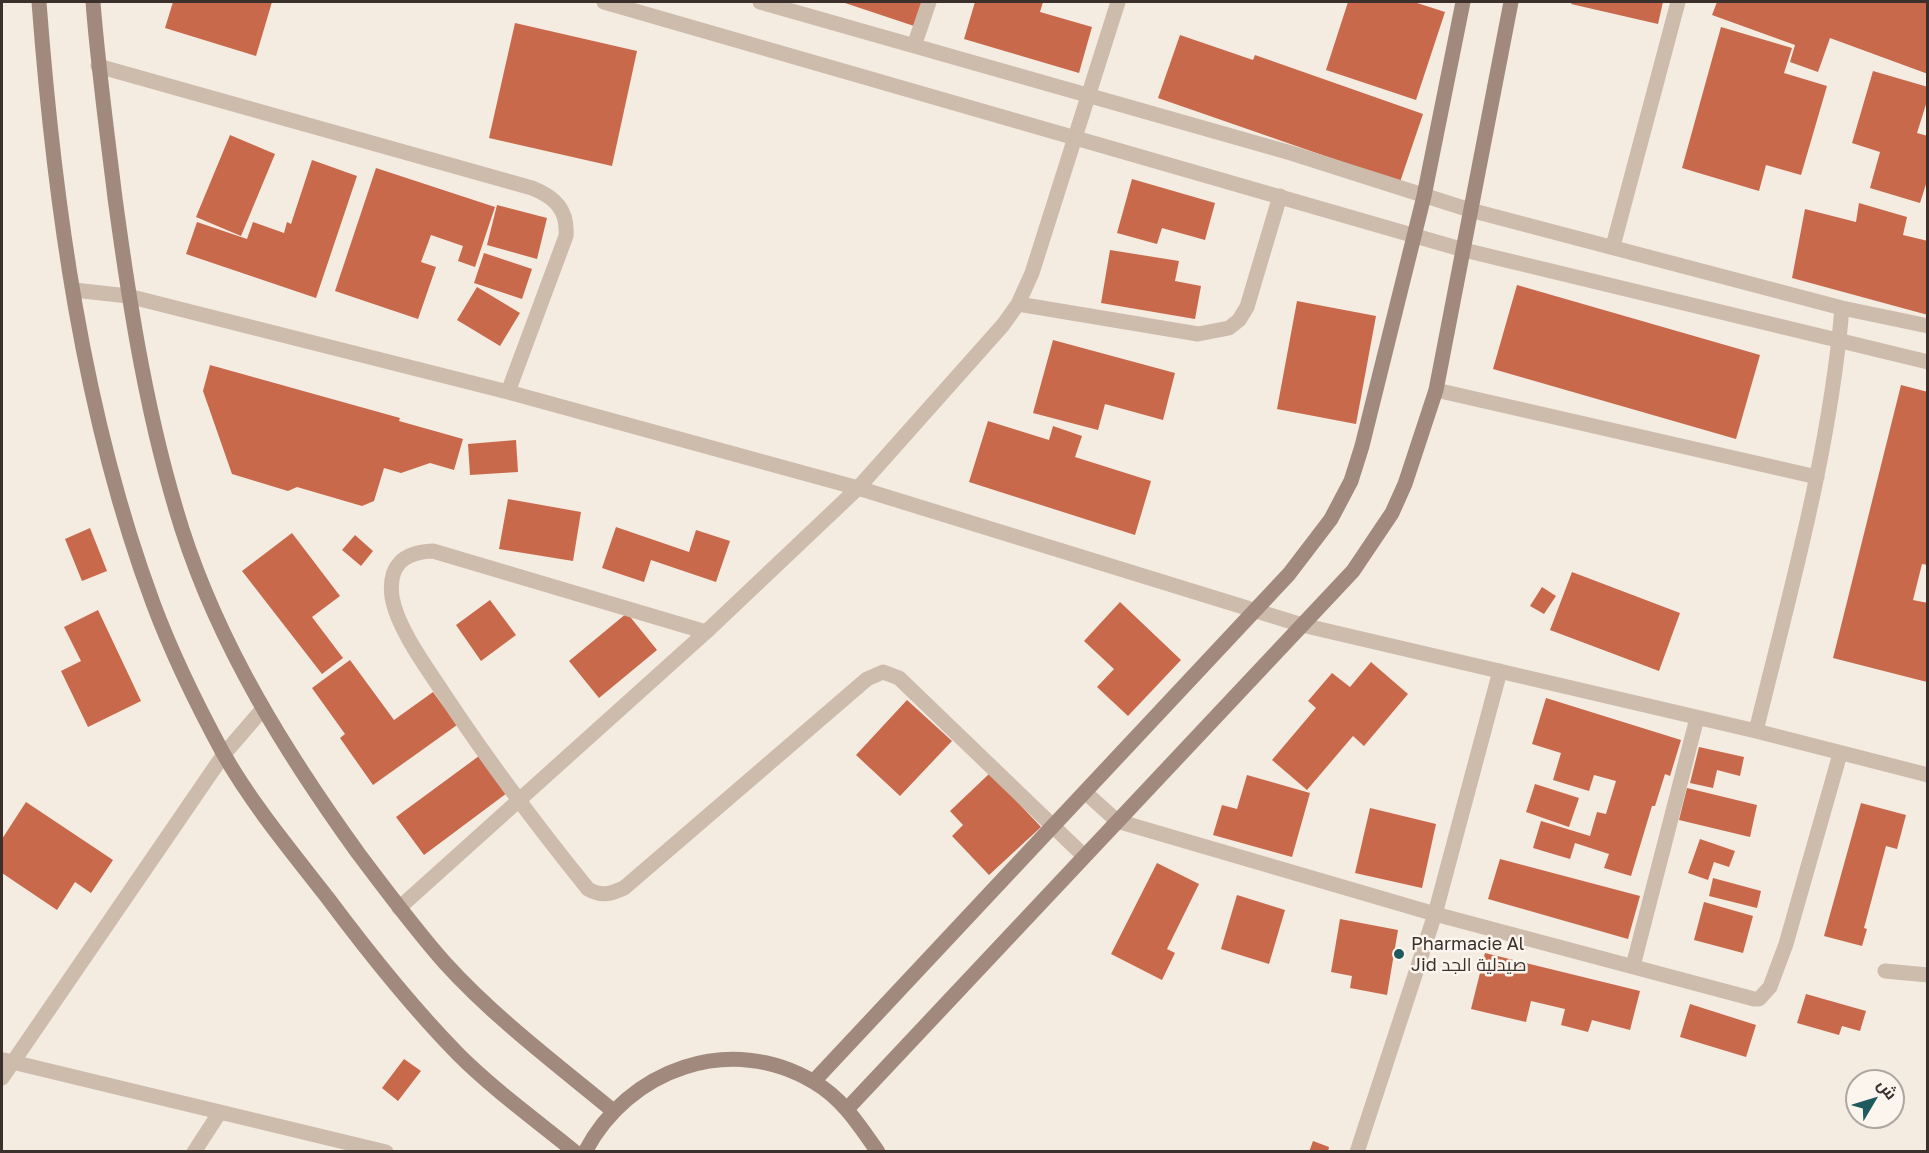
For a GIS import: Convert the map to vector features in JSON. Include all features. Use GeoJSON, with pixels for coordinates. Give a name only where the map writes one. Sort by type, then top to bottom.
{"type":"FeatureCollection","features":[{"type":"Feature","properties":{"kind":"street"},"geometry":{"type":"LineString","coordinates":[[39,2],[54,171],[74,290],[108,457],[143,573],[182,671],[224,754],[300,863],[400,990],[460,1056],[575,1152]]}},
{"type":"Feature","properties":{"kind":"street"},"geometry":{"type":"LineString","coordinates":[[93,2],[98,66],[128,296],[158,441],[182,529],[206,592],[262,710],[297,767],[399,908],[446,963],[491,1009],[612,1110]]}},
{"type":"Feature","properties":{"kind":"street"},"geometry":{"type":"LineString","coordinates":[[604,2],[656,8],[1076,137],[1464,250],[1928,362]]}},
{"type":"Feature","properties":{"kind":"street"},"geometry":{"type":"LineString","coordinates":[[760,2],[1291,153],[1470,210],[1842,308],[1928,326]]}},
{"type":"Feature","properties":{"kind":"street"},"geometry":{"type":"LineString","coordinates":[[914,46],[929,2]]}},
{"type":"Feature","properties":{"kind":"street"},"geometry":{"type":"LineString","coordinates":[[399,908],[706,632],[858,488],[984,348],[1018,304],[1032,273],[1118,2]]}},
{"type":"Feature","properties":{"kind":"street"},"geometry":{"type":"LineString","coordinates":[[814,1082],[1086,793],[1309,549],[1331,519],[1351,480],[1374,405],[1424,196],[1463,2]]}},
{"type":"Feature","properties":{"kind":"street"},"geometry":{"type":"LineString","coordinates":[[848,1108],[1083,855],[1353,571],[1392,513],[1405,484],[1436,390],[1511,2]]}},
{"type":"Feature","properties":{"kind":"street"},"geometry":{"type":"LineString","coordinates":[[1613,246],[1678,2]]}},
{"type":"Feature","properties":{"kind":"street"},"geometry":{"type":"LineString","coordinates":[[98,66],[532,188],[556,201],[564,212],[566,236],[508,392]]}},
{"type":"Feature","properties":{"kind":"street"},"geometry":{"type":"LineString","coordinates":[[1018,304],[1198,334],[1229,328],[1239,320],[1247,307],[1280,196]]}},
{"type":"Feature","properties":{"kind":"street"},"geometry":{"type":"LineString","coordinates":[[74,290],[128,296],[508,392],[858,488],[1302,625],[1756,731],[1928,775]]}},
{"type":"Feature","properties":{"kind":"street"},"geometry":{"type":"LineString","coordinates":[[1756,731],[1817,477],[1839,341],[1842,308]]}},
{"type":"Feature","properties":{"kind":"street"},"geometry":{"type":"LineString","coordinates":[[1436,390],[1817,477]]}},
{"type":"Feature","properties":{"kind":"street"},"geometry":{"type":"LineString","coordinates":[[706,632],[433,551],[417,551],[406,556],[397,566],[393,581],[392,597],[397,614],[423,662],[519,802],[588,889],[598,895],[609,894],[624,888],[867,679],[883,672],[899,678],[1083,855]]}},
{"type":"Feature","properties":{"kind":"street"},"geometry":{"type":"LineString","coordinates":[[1357,1152],[1435,914],[1500,671]]}},
{"type":"Feature","properties":{"kind":"street"},"geometry":{"type":"LineString","coordinates":[[2,1078],[7,1061],[224,754],[262,710]]}},
{"type":"Feature","properties":{"kind":"street"},"geometry":{"type":"LineString","coordinates":[[1633,966],[1697,718]]}},
{"type":"Feature","properties":{"kind":"street"},"geometry":{"type":"LineString","coordinates":[[1086,793],[1117,821],[1435,914],[1754,999],[1764,994],[1770,987],[1785,944],[1840,754]]}},
{"type":"Feature","properties":{"kind":"street"},"geometry":{"type":"LineString","coordinates":[[1885,971],[1928,975]]}},
{"type":"Feature","properties":{"kind":"street"},"geometry":{"type":"LineString","coordinates":[[585,1152],[595,1132],[612,1110],[646,1083],[686,1065],[730,1059],[774,1065],[814,1082],[848,1108],[878,1152]]}},
{"type":"Feature","properties":{"kind":"street"},"geometry":{"type":"LineString","coordinates":[[7,1061],[386,1152]]}},
{"type":"Feature","properties":{"kind":"street"},"geometry":{"type":"LineString","coordinates":[[194,1152],[220,1112]]}},
{"type":"Feature","properties":{"kind":"building"},"geometry":{"type":"Polygon","coordinates":[[[173,2],[272,2],[256,56],[165,28],[173,2]]]}},
{"type":"Feature","properties":{"kind":"building"},"geometry":{"type":"Polygon","coordinates":[[[842,2],[927,2],[917,27],[842,2]]]}},
{"type":"Feature","properties":{"kind":"building"},"geometry":{"type":"Polygon","coordinates":[[[975,2],[1043,2],[1040,12],[1092,27],[1079,73],[964,39],[975,2]]]}},
{"type":"Feature","properties":{"kind":"building"},"geometry":{"type":"Polygon","coordinates":[[[1348,2],[1414,2],[1445,12],[1416,100],[1326,70],[1348,2]]]}},
{"type":"Feature","properties":{"kind":"building"},"geometry":{"type":"Polygon","coordinates":[[[1572,2],[1663,2],[1658,24],[1571,4],[1572,2]]]}},
{"type":"Feature","properties":{"kind":"building"},"geometry":{"type":"Polygon","coordinates":[[[1717,2],[1928,2],[1928,74],[1830,38],[1818,72],[1790,62],[1795,45],[1712,15],[1717,2]]]}},
{"type":"Feature","properties":{"kind":"building"},"geometry":{"type":"Polygon","coordinates":[[[515,23],[637,51],[612,166],[489,138],[515,23]]]}},
{"type":"Feature","properties":{"kind":"building"},"geometry":{"type":"Polygon","coordinates":[[[1721,27],[1792,48],[1784,73],[1827,86],[1801,175],[1766,165],[1759,191],[1682,168],[1721,27]]]}},
{"type":"Feature","properties":{"kind":"building"},"geometry":{"type":"Polygon","coordinates":[[[1180,35],[1253,60],[1255,55],[1423,114],[1400,182],[1158,98],[1180,35]]]}},
{"type":"Feature","properties":{"kind":"building"},"geometry":{"type":"Polygon","coordinates":[[[1873,71],[1928,87],[1928,98],[1917,133],[1928,136],[1928,178],[1920,203],[1870,188],[1880,152],[1852,143],[1873,71]]]}},
{"type":"Feature","properties":{"kind":"building"},"geometry":{"type":"Polygon","coordinates":[[[230,135],[275,154],[241,236],[196,217],[230,135]]]}},
{"type":"Feature","properties":{"kind":"building"},"geometry":{"type":"Polygon","coordinates":[[[312,160],[357,176],[316,298],[186,254],[197,222],[247,239],[253,222],[284,233],[287,222],[291,224],[312,160]]]}},
{"type":"Feature","properties":{"kind":"building"},"geometry":{"type":"Polygon","coordinates":[[[376,168],[495,207],[475,267],[458,261],[463,246],[431,235],[421,262],[436,267],[418,319],[335,291],[376,168]]]}},
{"type":"Feature","properties":{"kind":"building"},"geometry":{"type":"Polygon","coordinates":[[[1132,179],[1215,203],[1205,240],[1162,228],[1157,244],[1117,233],[1132,179]]]}},
{"type":"Feature","properties":{"kind":"building"},"geometry":{"type":"Polygon","coordinates":[[[1859,203],[1907,217],[1903,235],[1928,241],[1928,315],[1792,278],[1805,209],[1856,222],[1859,203]]]}},
{"type":"Feature","properties":{"kind":"building"},"geometry":{"type":"Polygon","coordinates":[[[497,205],[547,218],[537,259],[487,245],[497,205]]]}},
{"type":"Feature","properties":{"kind":"building"},"geometry":{"type":"Polygon","coordinates":[[[1110,250],[1179,261],[1175,281],[1201,286],[1195,319],[1101,303],[1110,250]]]}},
{"type":"Feature","properties":{"kind":"building"},"geometry":{"type":"Polygon","coordinates":[[[484,253],[532,269],[522,299],[474,283],[484,253]]]}},
{"type":"Feature","properties":{"kind":"building"},"geometry":{"type":"Polygon","coordinates":[[[1517,285],[1760,355],[1736,439],[1493,369],[1517,285]]]}},
{"type":"Feature","properties":{"kind":"building"},"geometry":{"type":"Polygon","coordinates":[[[477,287],[520,313],[500,346],[457,320],[477,287]]]}},
{"type":"Feature","properties":{"kind":"building"},"geometry":{"type":"Polygon","coordinates":[[[1297,301],[1376,316],[1356,424],[1277,409],[1297,301]]]}},
{"type":"Feature","properties":{"kind":"building"},"geometry":{"type":"Polygon","coordinates":[[[1053,340],[1175,373],[1163,420],[1105,404],[1098,430],[1033,413],[1053,340]]]}},
{"type":"Feature","properties":{"kind":"building"},"geometry":{"type":"Polygon","coordinates":[[[210,365],[400,418],[399,421],[463,439],[454,470],[430,463],[401,473],[384,468],[374,501],[362,506],[297,487],[288,491],[232,474],[203,391],[210,365]]]}},
{"type":"Feature","properties":{"kind":"building"},"geometry":{"type":"Polygon","coordinates":[[[1901,385],[1928,392],[1928,565],[1922,564],[1913,600],[1928,603],[1927,682],[1833,658],[1901,385]]]}},
{"type":"Feature","properties":{"kind":"building"},"geometry":{"type":"Polygon","coordinates":[[[988,421],[1049,440],[1053,426],[1082,436],[1075,457],[1151,481],[1135,535],[969,482],[988,421]]]}},
{"type":"Feature","properties":{"kind":"building"},"geometry":{"type":"Polygon","coordinates":[[[516,440],[518,472],[470,475],[468,444],[516,440]]]}},
{"type":"Feature","properties":{"kind":"building"},"geometry":{"type":"Polygon","coordinates":[[[508,499],[581,512],[573,561],[499,549],[508,499]]]}},
{"type":"Feature","properties":{"kind":"building"},"geometry":{"type":"Polygon","coordinates":[[[616,527],[689,552],[696,530],[730,541],[716,582],[651,560],[644,582],[602,568],[616,527]]]}},
{"type":"Feature","properties":{"kind":"building"},"geometry":{"type":"Polygon","coordinates":[[[90,528],[107,571],[82,581],[65,539],[90,528]]]}},
{"type":"Feature","properties":{"kind":"building"},"geometry":{"type":"Polygon","coordinates":[[[292,533],[340,596],[312,617],[343,658],[322,674],[242,571],[292,533]]]}},
{"type":"Feature","properties":{"kind":"building"},"geometry":{"type":"Polygon","coordinates":[[[355,535],[373,551],[361,566],[342,550],[355,535]]]}},
{"type":"Feature","properties":{"kind":"building"},"geometry":{"type":"Polygon","coordinates":[[[1572,572],[1680,613],[1659,671],[1550,630],[1572,572]]]}},
{"type":"Feature","properties":{"kind":"building"},"geometry":{"type":"Polygon","coordinates":[[[1542,587],[1556,596],[1544,614],[1530,606],[1542,587]]]}},
{"type":"Feature","properties":{"kind":"building"},"geometry":{"type":"Polygon","coordinates":[[[490,600],[516,635],[481,661],[456,625],[490,600]]]}},
{"type":"Feature","properties":{"kind":"building"},"geometry":{"type":"Polygon","coordinates":[[[1120,602],[1181,660],[1128,716],[1097,687],[1114,669],[1084,641],[1120,602]]]}},
{"type":"Feature","properties":{"kind":"building"},"geometry":{"type":"Polygon","coordinates":[[[98,610],[141,701],[88,727],[61,671],[81,661],[64,627],[98,610]]]}},
{"type":"Feature","properties":{"kind":"building"},"geometry":{"type":"Polygon","coordinates":[[[627,613],[657,650],[599,698],[569,661],[627,613]]]}},
{"type":"Feature","properties":{"kind":"building"},"geometry":{"type":"Polygon","coordinates":[[[350,660],[394,720],[433,692],[457,725],[373,785],[340,738],[345,734],[312,688],[350,660]]]}},
{"type":"Feature","properties":{"kind":"building"},"geometry":{"type":"Polygon","coordinates":[[[1371,662],[1408,694],[1364,746],[1353,736],[1307,790],[1272,760],[1316,708],[1308,701],[1332,673],[1350,687],[1371,662]]]}},
{"type":"Feature","properties":{"kind":"building"},"geometry":{"type":"Polygon","coordinates":[[[1546,698],[1681,740],[1670,776],[1665,774],[1655,806],[1652,806],[1631,876],[1604,868],[1609,854],[1575,843],[1570,859],[1533,848],[1541,821],[1590,836],[1597,812],[1606,814],[1616,781],[1594,775],[1589,791],[1553,780],[1561,753],[1532,744],[1546,698]]]}},
{"type":"Feature","properties":{"kind":"building"},"geometry":{"type":"Polygon","coordinates":[[[907,700],[952,741],[900,796],[856,755],[907,700]]]}},
{"type":"Feature","properties":{"kind":"building"},"geometry":{"type":"Polygon","coordinates":[[[1699,747],[1744,757],[1740,776],[1717,770],[1713,788],[1690,783],[1699,747]]]}},
{"type":"Feature","properties":{"kind":"building"},"geometry":{"type":"Polygon","coordinates":[[[479,756],[507,793],[424,855],[396,817],[479,756]]]}},
{"type":"Feature","properties":{"kind":"building"},"geometry":{"type":"Polygon","coordinates":[[[990,773],[1041,827],[989,875],[952,836],[963,825],[950,811],[990,773]]]}},
{"type":"Feature","properties":{"kind":"building"},"geometry":{"type":"Polygon","coordinates":[[[1247,775],[1310,793],[1292,857],[1213,835],[1222,805],[1237,809],[1247,775]]]}},
{"type":"Feature","properties":{"kind":"building"},"geometry":{"type":"Polygon","coordinates":[[[1535,784],[1579,798],[1569,827],[1526,812],[1535,784]]]}},
{"type":"Feature","properties":{"kind":"building"},"geometry":{"type":"Polygon","coordinates":[[[1687,788],[1757,805],[1750,837],[1679,820],[1687,788]]]}},
{"type":"Feature","properties":{"kind":"building"},"geometry":{"type":"Polygon","coordinates":[[[26,802],[113,860],[91,893],[75,882],[57,910],[2,873],[2,839],[26,802]]]}},
{"type":"Feature","properties":{"kind":"building"},"geometry":{"type":"Polygon","coordinates":[[[1861,803],[1906,815],[1897,849],[1886,846],[1864,928],[1867,929],[1862,946],[1824,936],[1861,803]]]}},
{"type":"Feature","properties":{"kind":"building"},"geometry":{"type":"Polygon","coordinates":[[[1370,808],[1436,824],[1422,888],[1355,873],[1370,808]]]}},
{"type":"Feature","properties":{"kind":"building"},"geometry":{"type":"Polygon","coordinates":[[[1700,839],[1735,851],[1729,867],[1714,862],[1708,880],[1688,873],[1700,839]]]}},
{"type":"Feature","properties":{"kind":"building"},"geometry":{"type":"Polygon","coordinates":[[[1500,859],[1640,896],[1628,939],[1488,899],[1500,859]]]}},
{"type":"Feature","properties":{"kind":"building"},"geometry":{"type":"Polygon","coordinates":[[[1157,863],[1199,884],[1167,949],[1175,953],[1162,980],[1111,954],[1157,863]]]}},
{"type":"Feature","properties":{"kind":"building"},"geometry":{"type":"Polygon","coordinates":[[[1713,878],[1761,891],[1757,908],[1709,896],[1713,878]]]}},
{"type":"Feature","properties":{"kind":"building"},"geometry":{"type":"Polygon","coordinates":[[[1237,895],[1285,910],[1269,964],[1221,949],[1237,895]]]}},
{"type":"Feature","properties":{"kind":"building"},"geometry":{"type":"Polygon","coordinates":[[[1704,902],[1753,916],[1743,953],[1694,940],[1704,902]]]}},
{"type":"Feature","properties":{"kind":"building"},"geometry":{"type":"Polygon","coordinates":[[[1340,919],[1398,930],[1387,995],[1350,988],[1352,976],[1331,972],[1340,919]]]}},
{"type":"Feature","properties":{"kind":"building"},"geometry":{"type":"Polygon","coordinates":[[[1485,953],[1640,991],[1630,1030],[1592,1020],[1588,1032],[1561,1025],[1565,1009],[1531,1001],[1526,1022],[1471,1009],[1485,953]]]}},
{"type":"Feature","properties":{"kind":"building"},"geometry":{"type":"Polygon","coordinates":[[[1806,994],[1866,1011],[1860,1031],[1842,1026],[1839,1035],[1797,1023],[1806,994]]]}},
{"type":"Feature","properties":{"kind":"building"},"geometry":{"type":"Polygon","coordinates":[[[1690,1004],[1756,1025],[1746,1057],[1680,1037],[1690,1004]]]}},
{"type":"Feature","properties":{"kind":"building"},"geometry":{"type":"Polygon","coordinates":[[[404,1059],[421,1071],[398,1101],[382,1088],[404,1059]]]}},
{"type":"Feature","properties":{"kind":"building"},"geometry":{"type":"Polygon","coordinates":[[[1313,1141],[1329,1147],[1328,1152],[1309,1152],[1313,1141]]]}},
{"type":"Feature","properties":{"kind":"place","name":"Pharmacie Al Jid صيدلية الجد"},"geometry":{"type":"Point","coordinates":[1399,954]}}]}
